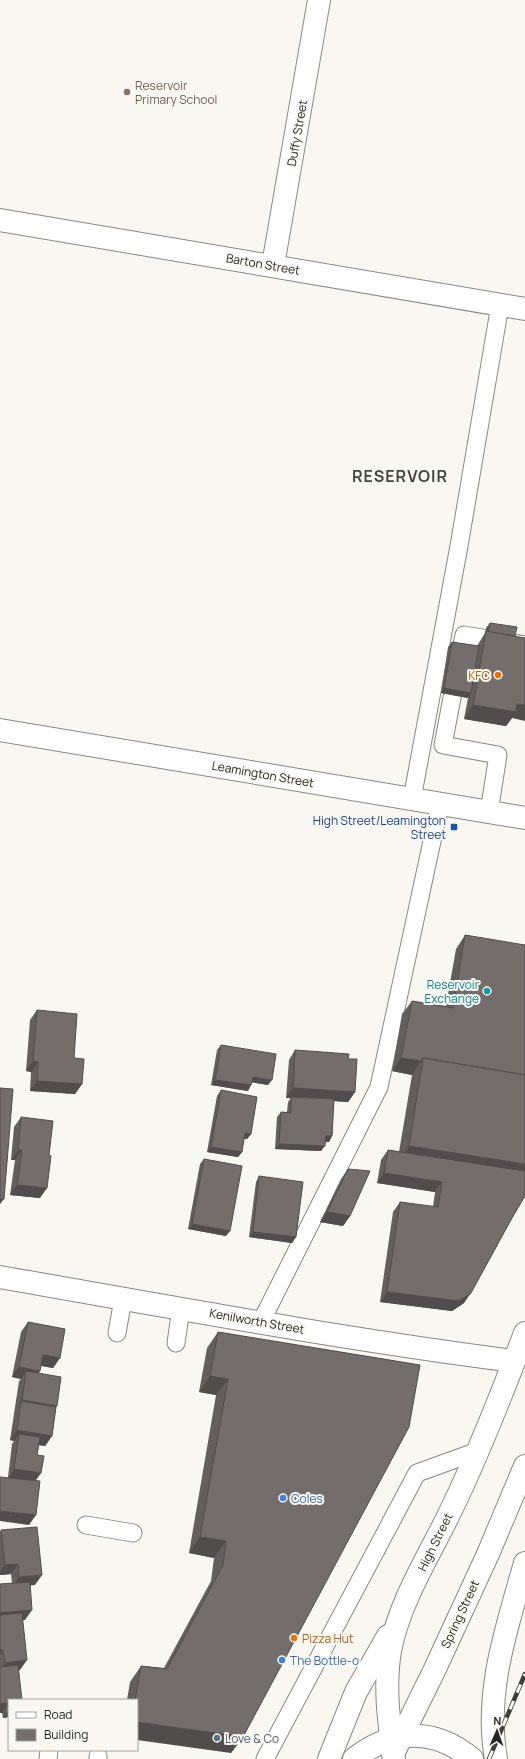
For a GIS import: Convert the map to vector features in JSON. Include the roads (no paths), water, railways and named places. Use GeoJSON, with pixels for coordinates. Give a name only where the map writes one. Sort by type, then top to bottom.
{"type":"FeatureCollection","features":[{"type":"Feature","properties":{"kind":"street","name":"Duffy Street"},"geometry":{"type":"LineString","coordinates":[[273,265],[308,73],[319,0]]}},
{"type":"Feature","properties":{"kind":"street","name":"Barton Street"},"geometry":{"type":"LineString","coordinates":[[0,220],[273,265],[525,309]]}},
{"type":"Feature","properties":{"kind":"street","name":"Leamington Street"},"geometry":{"type":"LineString","coordinates":[[0,730],[525,818]]}},
{"type":"Feature","properties":{"kind":"street","name":"Kenilworth Street"},"geometry":{"type":"LineString","coordinates":[[0,1277],[261,1322],[451,1353],[514,1361]]}},
{"type":"Feature","properties":{"kind":"street","name":"High Street"},"geometry":{"type":"LineString","coordinates":[[394,1749],[387,1697],[389,1662],[396,1630],[408,1598],[478,1451],[525,1333]]}},
{"type":"Feature","properties":{"kind":"street","name":"Spring Street"},"geometry":{"type":"LineString","coordinates":[[394,1749],[437,1664],[488,1554],[525,1466]]}},
{"type":"Feature","properties":{"kind":"street"},"geometry":{"type":"LineString","coordinates":[[496,1759],[493,1744],[492,1711],[495,1681],[507,1626],[525,1563]]}},
{"type":"Feature","properties":{"kind":"street"},"geometry":{"type":"LineString","coordinates":[[330,1759],[356,1692],[385,1643],[408,1598]]}},
{"type":"Feature","properties":{"kind":"street"},"geometry":{"type":"LineString","coordinates":[[354,1759],[375,1745],[394,1749],[420,1735],[433,1737],[455,1747],[472,1759]]}},
{"type":"Feature","properties":{"kind":"lane"},"geometry":{"type":"LineString","coordinates":[[412,799],[459,546],[500,305]]}},
{"type":"Feature","properties":{"kind":"lane"},"geometry":{"type":"LineString","coordinates":[[489,812],[498,754],[443,745],[464,635],[525,645]]}},
{"type":"Feature","properties":{"kind":"lane"},"geometry":{"type":"LineString","coordinates":[[261,1322],[379,1087],[440,804]]}},
{"type":"Feature","properties":{"kind":"lane"},"geometry":{"type":"LineString","coordinates":[[117,1333],[123,1299]]}},
{"type":"Feature","properties":{"kind":"lane"},"geometry":{"type":"LineString","coordinates":[[176,1343],[181,1308]]}},
{"type":"Feature","properties":{"kind":"lane"},"geometry":{"type":"LineString","coordinates":[[265,1759],[417,1473],[478,1451]]}},
{"type":"Feature","properties":{"kind":"lane"},"geometry":{"type":"LineString","coordinates":[[86,1525],[134,1533]]}},
{"type":"Feature","properties":{"kind":"railway"},"geometry":{"type":"LineString","coordinates":[[489,1759],[525,1674]]}},
{"type":"Feature","properties":{"kind":"place","name":"Reservoir Primary School"},"geometry":{"type":"Point","coordinates":[127,92]}},
{"type":"Feature","properties":{"kind":"place","name":"KFC"},"geometry":{"type":"Point","coordinates":[498,675]}},
{"type":"Feature","properties":{"kind":"place","name":"High Street/Leamington Street"},"geometry":{"type":"Point","coordinates":[454,827]}},
{"type":"Feature","properties":{"kind":"place","name":"Reservoir Exchange"},"geometry":{"type":"Point","coordinates":[487,991]}},
{"type":"Feature","properties":{"kind":"place","name":"Coles"},"geometry":{"type":"Point","coordinates":[283,1498]}},
{"type":"Feature","properties":{"kind":"place","name":"Pizza Hut"},"geometry":{"type":"Point","coordinates":[294,1638]}},
{"type":"Feature","properties":{"kind":"place","name":"The Bottle-o"},"geometry":{"type":"Point","coordinates":[282,1660]}},
{"type":"Feature","properties":{"kind":"place","name":"Love & Co"},"geometry":{"type":"Point","coordinates":[217,1738]}},
{"type":"Feature","properties":{"kind":"district","name":"RESERVOIR"},"geometry":{"type":"Point","coordinates":[400,476]}}]}
